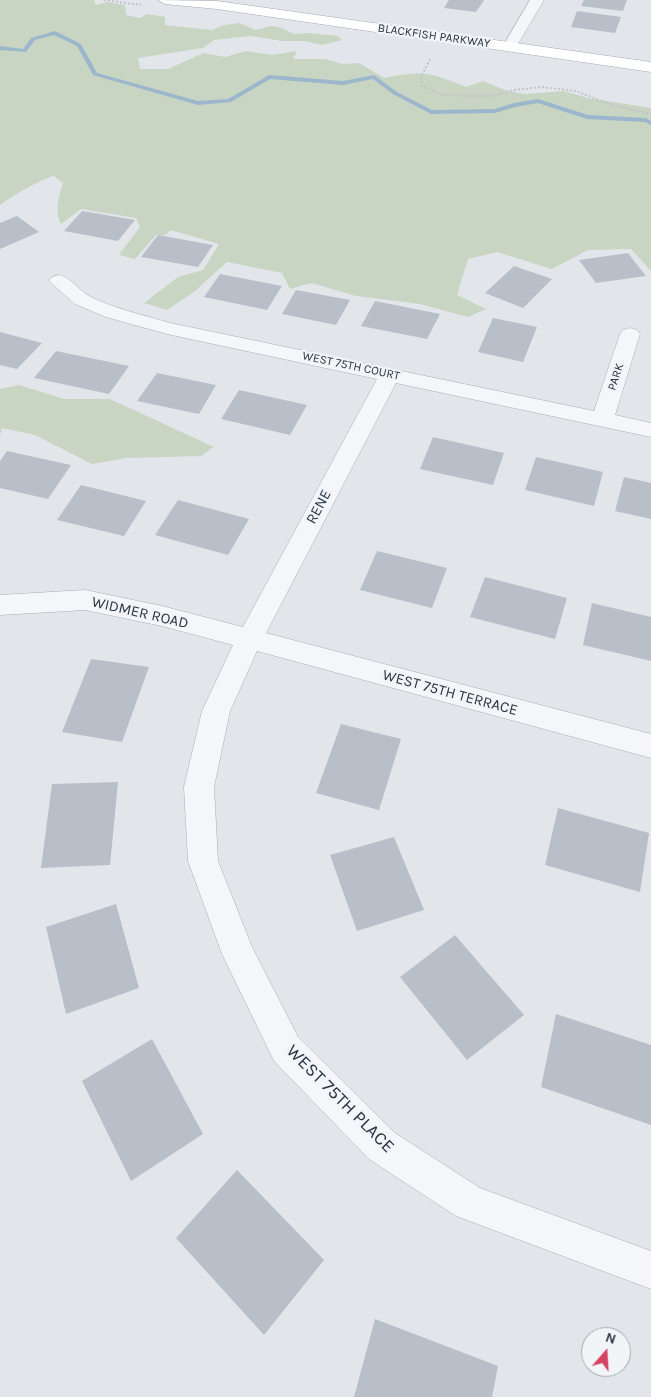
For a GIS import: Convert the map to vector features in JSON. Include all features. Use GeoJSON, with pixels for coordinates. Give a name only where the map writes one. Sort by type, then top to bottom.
{"type":"FeatureCollection","features":[{"type":"Feature","properties":{"kind":"main road","name":"BLACKFISH PARKWAY"},"geometry":{"type":"LineString","coordinates":[[165,0],[217,5],[651,67]]}},
{"type":"Feature","properties":{"kind":"main road","name":"BLACKFISH PARKWAY"},"geometry":{"type":"LineString","coordinates":[[190,0],[217,5]]}},
{"type":"Feature","properties":{"kind":"street"},"geometry":{"type":"LineString","coordinates":[[510,46],[536,0]]}},
{"type":"Feature","properties":{"kind":"street","name":"WEST 75TH COURT"},"geometry":{"type":"LineString","coordinates":[[58,282],[82,300],[113,312],[166,328],[651,430]]}},
{"type":"Feature","properties":{"kind":"street","name":"PARK"},"geometry":{"type":"LineString","coordinates":[[602,420],[630,334]]}},
{"type":"Feature","properties":{"kind":"street","name":"RENE"},"geometry":{"type":"LineString","coordinates":[[249,640],[390,374]]}},
{"type":"Feature","properties":{"kind":"street","name":"WIDMER ROAD"},"geometry":{"type":"LineString","coordinates":[[0,605],[86,600],[162,616],[249,640]]}},
{"type":"Feature","properties":{"kind":"street","name":"WEST 75TH TERRACE"},"geometry":{"type":"LineString","coordinates":[[249,640],[651,746]]}},
{"type":"Feature","properties":{"kind":"street","name":"WEST 75TH PLACE"},"geometry":{"type":"LineString","coordinates":[[249,640],[216,711],[199,787],[203,861],[238,954],[286,1049],[382,1146],[469,1203],[651,1270]]}},
{"type":"Feature","properties":{"kind":"path"},"geometry":{"type":"LineString","coordinates":[[104,0],[143,6]]}},
{"type":"Feature","properties":{"kind":"path"},"geometry":{"type":"LineString","coordinates":[[430,57],[421,77],[422,86],[443,95],[493,96],[513,90],[542,87],[576,91],[637,113],[651,114]]}},
{"type":"Feature","properties":{"kind":"green space"},"geometry":{"type":"Polygon","coordinates":[[[0,0],[94,0],[96,5],[107,2],[125,5],[126,15],[140,18],[147,14],[165,17],[165,25],[212,30],[224,25],[240,23],[255,30],[271,26],[282,28],[294,34],[309,33],[338,36],[342,40],[322,45],[305,41],[282,41],[250,36],[214,40],[203,48],[138,58],[140,69],[168,69],[204,53],[225,57],[246,51],[272,55],[297,51],[293,59],[325,59],[343,64],[359,63],[384,78],[417,73],[426,74],[444,78],[466,87],[483,81],[505,90],[524,94],[564,91],[588,98],[651,108],[651,271],[631,249],[588,250],[552,269],[497,252],[468,259],[457,295],[486,309],[468,317],[420,304],[356,296],[311,283],[290,289],[282,273],[227,262],[195,291],[167,310],[144,303],[178,277],[203,270],[219,244],[171,230],[165,235],[156,235],[135,259],[119,255],[140,227],[136,218],[81,209],[61,224],[58,208],[63,183],[54,176],[27,188],[0,205],[0,0]]]}},
{"type":"Feature","properties":{"kind":"green space"},"geometry":{"type":"Polygon","coordinates":[[[19,385],[64,399],[110,399],[214,447],[201,456],[126,458],[92,464],[35,435],[2,428],[0,435],[0,389],[19,385]]]}},
{"type":"Feature","properties":{"kind":"building"},"geometry":{"type":"Polygon","coordinates":[[[449,0],[484,0],[476,12],[444,8],[449,0]]]}},
{"type":"Feature","properties":{"kind":"building"},"geometry":{"type":"Polygon","coordinates":[[[584,0],[627,0],[623,11],[581,6],[584,0]]]}},
{"type":"Feature","properties":{"kind":"building"},"geometry":{"type":"Polygon","coordinates":[[[577,11],[621,17],[615,33],[571,27],[577,11]]]}},
{"type":"Feature","properties":{"kind":"building"},"geometry":{"type":"Polygon","coordinates":[[[82,211],[135,220],[118,241],[64,231],[82,211]]]}},
{"type":"Feature","properties":{"kind":"building"},"geometry":{"type":"Polygon","coordinates":[[[17,216],[39,232],[0,249],[0,223],[17,216]]]}},
{"type":"Feature","properties":{"kind":"building"},"geometry":{"type":"Polygon","coordinates":[[[158,235],[213,245],[198,267],[141,257],[158,235]]]}},
{"type":"Feature","properties":{"kind":"building"},"geometry":{"type":"Polygon","coordinates":[[[628,253],[646,276],[596,283],[579,260],[628,253]]]}},
{"type":"Feature","properties":{"kind":"building"},"geometry":{"type":"Polygon","coordinates":[[[514,266],[552,279],[523,308],[485,293],[514,266]]]}},
{"type":"Feature","properties":{"kind":"building"},"geometry":{"type":"Polygon","coordinates":[[[220,274],[282,286],[267,310],[204,297],[220,274]]]}},
{"type":"Feature","properties":{"kind":"building"},"geometry":{"type":"Polygon","coordinates":[[[296,290],[350,300],[336,325],[282,314],[296,290]]]}},
{"type":"Feature","properties":{"kind":"building"},"geometry":{"type":"Polygon","coordinates":[[[375,301],[440,314],[427,339],[361,326],[375,301]]]}},
{"type":"Feature","properties":{"kind":"building"},"geometry":{"type":"Polygon","coordinates":[[[493,318],[537,327],[523,362],[478,352],[493,318]]]}},
{"type":"Feature","properties":{"kind":"building"},"geometry":{"type":"Polygon","coordinates":[[[0,332],[42,343],[17,369],[0,365],[0,332]]]}},
{"type":"Feature","properties":{"kind":"building"},"geometry":{"type":"Polygon","coordinates":[[[56,351],[129,366],[109,394],[34,378],[56,351]]]}},
{"type":"Feature","properties":{"kind":"building"},"geometry":{"type":"Polygon","coordinates":[[[157,373],[216,385],[199,414],[137,401],[157,373]]]}},
{"type":"Feature","properties":{"kind":"building"},"geometry":{"type":"Polygon","coordinates":[[[239,390],[307,405],[290,435],[221,419],[239,390]]]}},
{"type":"Feature","properties":{"kind":"building"},"geometry":{"type":"Polygon","coordinates":[[[433,437],[504,453],[493,485],[420,469],[433,437]]]}},
{"type":"Feature","properties":{"kind":"building"},"geometry":{"type":"Polygon","coordinates":[[[7,451],[71,465],[48,499],[0,488],[0,461],[7,451]]]}},
{"type":"Feature","properties":{"kind":"building"},"geometry":{"type":"Polygon","coordinates":[[[536,457],[603,472],[594,506],[525,490],[536,457]]]}},
{"type":"Feature","properties":{"kind":"building"},"geometry":{"type":"Polygon","coordinates":[[[624,477],[651,483],[651,519],[615,511],[624,477]]]}},
{"type":"Feature","properties":{"kind":"building"},"geometry":{"type":"Polygon","coordinates":[[[81,485],[146,501],[124,536],[57,520],[81,485]]]}},
{"type":"Feature","properties":{"kind":"building"},"geometry":{"type":"Polygon","coordinates":[[[178,500],[249,519],[228,555],[155,535],[178,500]]]}},
{"type":"Feature","properties":{"kind":"building"},"geometry":{"type":"Polygon","coordinates":[[[377,551],[447,568],[432,608],[360,590],[377,551]]]}},
{"type":"Feature","properties":{"kind":"building"},"geometry":{"type":"Polygon","coordinates":[[[485,577],[567,598],[555,639],[470,617],[485,577]]]}},
{"type":"Feature","properties":{"kind":"building"},"geometry":{"type":"Polygon","coordinates":[[[592,603],[651,617],[651,661],[583,645],[592,603]]]}},
{"type":"Feature","properties":{"kind":"building"},"geometry":{"type":"Polygon","coordinates":[[[91,659],[149,667],[122,742],[62,732],[91,659]]]}},
{"type":"Feature","properties":{"kind":"building"},"geometry":{"type":"Polygon","coordinates":[[[341,724],[401,739],[379,810],[316,793],[341,724]]]}},
{"type":"Feature","properties":{"kind":"building"},"geometry":{"type":"Polygon","coordinates":[[[118,782],[110,865],[41,868],[52,784],[118,782]]]}},
{"type":"Feature","properties":{"kind":"building"},"geometry":{"type":"Polygon","coordinates":[[[558,808],[649,833],[640,892],[545,865],[558,808]]]}},
{"type":"Feature","properties":{"kind":"building"},"geometry":{"type":"Polygon","coordinates":[[[394,837],[424,910],[357,931],[330,855],[394,837]]]}},
{"type":"Feature","properties":{"kind":"building"},"geometry":{"type":"Polygon","coordinates":[[[116,904],[139,988],[66,1014],[46,927],[116,904]]]}},
{"type":"Feature","properties":{"kind":"building"},"geometry":{"type":"Polygon","coordinates":[[[455,935],[524,1015],[467,1060],[400,977],[455,935]]]}},
{"type":"Feature","properties":{"kind":"building"},"geometry":{"type":"Polygon","coordinates":[[[556,1014],[651,1045],[651,1125],[541,1087],[556,1014]]]}},
{"type":"Feature","properties":{"kind":"building"},"geometry":{"type":"Polygon","coordinates":[[[152,1039],[203,1134],[131,1181],[82,1081],[152,1039]]]}},
{"type":"Feature","properties":{"kind":"building"},"geometry":{"type":"Polygon","coordinates":[[[237,1170],[324,1260],[264,1335],[176,1238],[237,1170]]]}},
{"type":"Feature","properties":{"kind":"building"},"geometry":{"type":"Polygon","coordinates":[[[375,1319],[498,1366],[492,1397],[354,1397],[375,1319]]]}},
{"type":"Feature","properties":{"kind":"waterway"},"geometry":{"type":"LineString","coordinates":[[0,48],[24,51],[33,39],[55,33],[79,45],[95,74],[198,103],[229,101],[269,77],[343,83],[374,77],[395,93],[431,112],[495,111],[514,105],[538,101],[587,117],[646,120],[651,123]]}}]}
